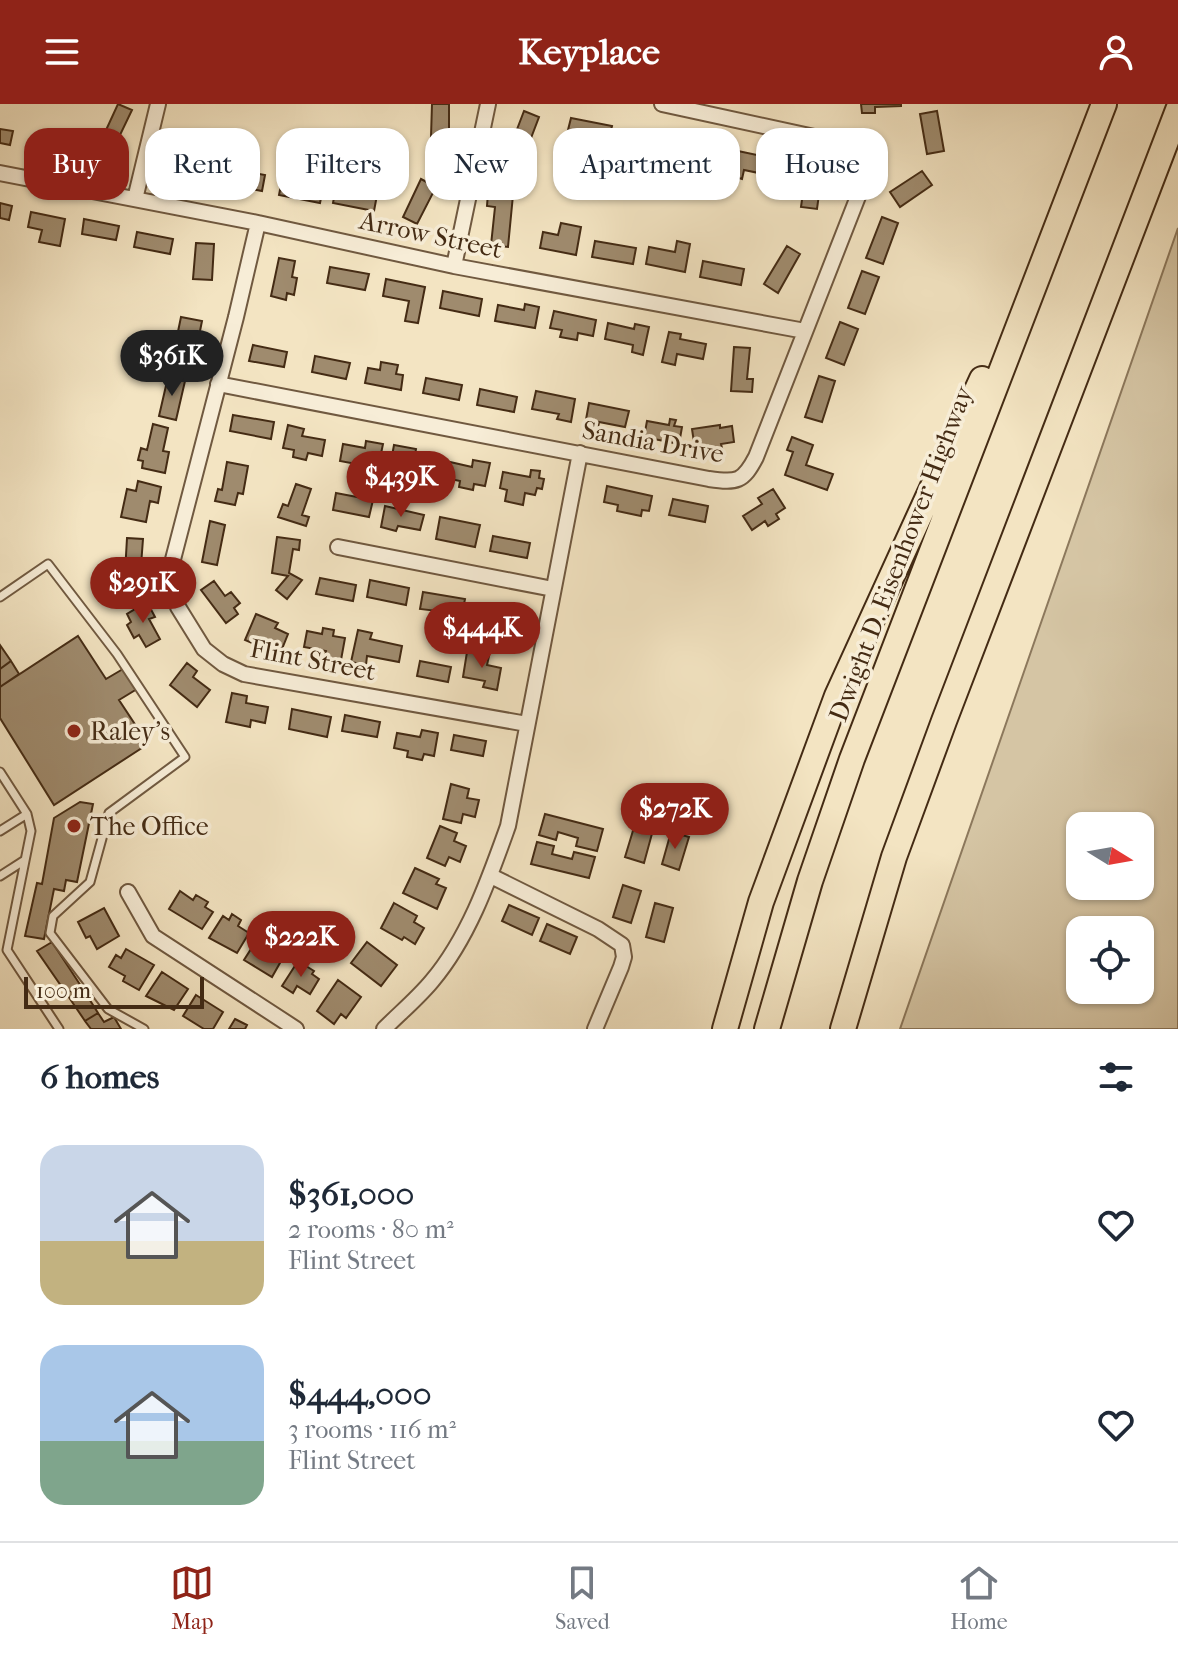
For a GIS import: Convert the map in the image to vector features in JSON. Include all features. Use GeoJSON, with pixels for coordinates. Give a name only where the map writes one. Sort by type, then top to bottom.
{"type":"FeatureCollection","features":[{"type":"Feature","properties":{"kind":"highway","name":"Dwight D. Eisenhower Highway"},"geometry":{"type":"LineString","coordinates":[[767,1029],[810,881],[852,759],[1104,104]]}},
{"type":"Feature","properties":{"kind":"highway"},"geometry":{"type":"LineString","coordinates":[[843,1029],[894,857],[960,676],[1178,110]]}},
{"type":"Feature","properties":{"kind":"highway"},"geometry":{"type":"LineString","coordinates":[[725,1029],[761,902],[837,696],[1011,316],[1041,267]]}},
{"type":"Feature","properties":{"kind":"highway"},"geometry":{"type":"LineString","coordinates":[[854,1029],[894,857]]}},
{"type":"Feature","properties":{"kind":"street"},"geometry":{"type":"LineString","coordinates":[[135,199],[158,104]]}},
{"type":"Feature","properties":{"kind":"street"},"geometry":{"type":"LineString","coordinates":[[454,266],[488,104]]}},
{"type":"Feature","properties":{"kind":"street"},"geometry":{"type":"LineString","coordinates":[[662,104],[705,108]]}},
{"type":"Feature","properties":{"kind":"street","name":"Sandia Drive"},"geometry":{"type":"LineString","coordinates":[[218,384],[709,479],[739,480],[746,475],[756,457],[863,178],[856,151],[842,143],[705,108]]}},
{"type":"Feature","properties":{"kind":"street","name":"Arrow Street"},"geometry":{"type":"LineString","coordinates":[[0,173],[258,223],[454,266],[805,331]]}},
{"type":"Feature","properties":{"kind":"street","name":"Flint Street"},"geometry":{"type":"LineString","coordinates":[[258,223],[171,567],[178,607],[204,649],[223,664],[244,674],[527,724]]}},
{"type":"Feature","properties":{"kind":"street"},"geometry":{"type":"LineString","coordinates":[[384,1029],[433,980],[464,931],[491,876],[508,826],[580,453]]}},
{"type":"Feature","properties":{"kind":"street"},"geometry":{"type":"LineString","coordinates":[[338,547],[553,589]]}},
{"type":"Feature","properties":{"kind":"street"},"geometry":{"type":"LineString","coordinates":[[491,876],[538,902],[598,929],[622,945],[624,957],[621,967],[595,1029]]}},
{"type":"Feature","properties":{"kind":"street"},"geometry":{"type":"LineString","coordinates":[[128,892],[153,936],[296,1029]]}},
{"type":"Feature","properties":{"kind":"lane"},"geometry":{"type":"LineString","coordinates":[[0,597],[48,564],[117,654],[185,757],[109,813],[90,882],[53,916],[50,933],[108,1009],[144,1029]]}},
{"type":"Feature","properties":{"kind":"lane"},"geometry":{"type":"LineString","coordinates":[[0,772],[27,814],[31,831],[7,950],[59,1029]]}},
{"type":"Feature","properties":{"kind":"lane"},"geometry":{"type":"LineString","coordinates":[[0,831],[27,814]]}},
{"type":"Feature","properties":{"kind":"lane"},"geometry":{"type":"LineString","coordinates":[[0,876],[25,860]]}},
{"type":"Feature","properties":{"kind":"shaded area"},"geometry":{"type":"Polygon","coordinates":[[[1178,228],[1178,1029],[900,1029],[1178,228]]]}},
{"type":"Feature","properties":{"kind":"building"},"geometry":{"type":"Polygon","coordinates":[[[118,104],[132,110],[123,128],[107,128],[118,104]]]}},
{"type":"Feature","properties":{"kind":"building"},"geometry":{"type":"Polygon","coordinates":[[[432,104],[449,104],[449,128],[431,128],[432,104]]]}},
{"type":"Feature","properties":{"kind":"building"},"geometry":{"type":"Polygon","coordinates":[[[861,104],[901,106],[875,107],[875,113],[862,113],[861,104]]]}},
{"type":"Feature","properties":{"kind":"building"},"geometry":{"type":"Polygon","coordinates":[[[524,111],[539,117],[535,128],[518,128],[524,111]]]}},
{"type":"Feature","properties":{"kind":"building"},"geometry":{"type":"Polygon","coordinates":[[[937,111],[944,151],[927,154],[920,114],[937,111]]]}},
{"type":"Feature","properties":{"kind":"building"},"geometry":{"type":"Polygon","coordinates":[[[571,118],[612,126],[612,128],[568,128],[571,118]]]}},
{"type":"Feature","properties":{"kind":"building"},"geometry":{"type":"Polygon","coordinates":[[[0,129],[13,131],[10,145],[0,143],[0,129]]]}},
{"type":"Feature","properties":{"kind":"building"},"geometry":{"type":"Polygon","coordinates":[[[740,151],[756,155],[756,172],[744,170],[742,179],[740,151]]]}},
{"type":"Feature","properties":{"kind":"building"},"geometry":{"type":"Polygon","coordinates":[[[922,171],[932,185],[900,207],[890,192],[922,171]]]}},
{"type":"Feature","properties":{"kind":"building"},"geometry":{"type":"Polygon","coordinates":[[[260,174],[265,175],[260,191],[260,174]]]}},
{"type":"Feature","properties":{"kind":"building"},"geometry":{"type":"Polygon","coordinates":[[[421,179],[425,181],[425,200],[429,200],[417,224],[403,217],[421,179]]]}},
{"type":"Feature","properties":{"kind":"building"},"geometry":{"type":"Polygon","coordinates":[[[334,200],[376,200],[374,211],[333,203],[334,200]]]}},
{"type":"Feature","properties":{"kind":"building"},"geometry":{"type":"Polygon","coordinates":[[[487,200],[513,200],[508,247],[491,245],[495,207],[487,206],[487,200]]]}},
{"type":"Feature","properties":{"kind":"building"},"geometry":{"type":"Polygon","coordinates":[[[802,200],[818,200],[817,209],[801,207],[802,200]]]}},
{"type":"Feature","properties":{"kind":"building"},"geometry":{"type":"Polygon","coordinates":[[[0,203],[12,206],[9,220],[0,218],[0,203]]]}},
{"type":"Feature","properties":{"kind":"building"},"geometry":{"type":"Polygon","coordinates":[[[31,212],[65,219],[60,246],[39,242],[42,230],[28,227],[31,212]]]}},
{"type":"Feature","properties":{"kind":"building"},"geometry":{"type":"Polygon","coordinates":[[[882,217],[898,223],[883,264],[866,258],[882,217]]]}},
{"type":"Feature","properties":{"kind":"building"},"geometry":{"type":"Polygon","coordinates":[[[84,219],[119,226],[116,240],[82,234],[84,219]]]}},
{"type":"Feature","properties":{"kind":"building"},"geometry":{"type":"Polygon","coordinates":[[[561,223],[581,227],[576,255],[540,248],[543,232],[558,235],[561,223]]]}},
{"type":"Feature","properties":{"kind":"building"},"geometry":{"type":"Polygon","coordinates":[[[137,232],[173,239],[170,254],[134,247],[137,232]]]}},
{"type":"Feature","properties":{"kind":"building"},"geometry":{"type":"Polygon","coordinates":[[[595,241],[636,248],[633,264],[592,257],[595,241]]]}},
{"type":"Feature","properties":{"kind":"building"},"geometry":{"type":"Polygon","coordinates":[[[677,241],[690,244],[685,272],[646,264],[649,247],[675,252],[677,241]]]}},
{"type":"Feature","properties":{"kind":"building"},"geometry":{"type":"Polygon","coordinates":[[[196,243],[214,244],[212,280],[193,279],[196,243]]]}},
{"type":"Feature","properties":{"kind":"building"},"geometry":{"type":"Polygon","coordinates":[[[787,246],[800,254],[778,293],[764,284],[787,246]]]}},
{"type":"Feature","properties":{"kind":"building"},"geometry":{"type":"Polygon","coordinates":[[[279,258],[295,261],[292,277],[297,278],[294,295],[287,293],[286,300],[271,296],[279,258]]]}},
{"type":"Feature","properties":{"kind":"building"},"geometry":{"type":"Polygon","coordinates":[[[703,261],[744,269],[741,285],[700,277],[703,261]]]}},
{"type":"Feature","properties":{"kind":"building"},"geometry":{"type":"Polygon","coordinates":[[[330,267],[369,274],[365,290],[327,283],[330,267]]]}},
{"type":"Feature","properties":{"kind":"building"},"geometry":{"type":"Polygon","coordinates":[[[862,271],[879,277],[865,314],[848,308],[862,271]]]}},
{"type":"Feature","properties":{"kind":"building"},"geometry":{"type":"Polygon","coordinates":[[[386,279],[425,287],[418,323],[405,321],[409,301],[383,296],[386,279]]]}},
{"type":"Feature","properties":{"kind":"building"},"geometry":{"type":"Polygon","coordinates":[[[443,291],[482,299],[479,316],[440,308],[443,291]]]}},
{"type":"Feature","properties":{"kind":"building"},"geometry":{"type":"Polygon","coordinates":[[[525,304],[539,307],[535,328],[495,321],[498,305],[524,310],[525,304]]]}},
{"type":"Feature","properties":{"kind":"building"},"geometry":{"type":"Polygon","coordinates":[[[554,311],[596,320],[593,336],[578,333],[577,340],[560,337],[562,330],[550,328],[554,311]]]}},
{"type":"Feature","properties":{"kind":"building"},"geometry":{"type":"Polygon","coordinates":[[[181,317],[202,321],[195,356],[174,351],[181,317]]]}},
{"type":"Feature","properties":{"kind":"building"},"geometry":{"type":"Polygon","coordinates":[[[840,322],[858,329],[844,365],[826,358],[840,322]]]}},
{"type":"Feature","properties":{"kind":"building"},"geometry":{"type":"Polygon","coordinates":[[[608,323],[634,329],[635,324],[649,327],[643,355],[632,352],[633,345],[605,339],[608,323]]]}},
{"type":"Feature","properties":{"kind":"building"},"geometry":{"type":"Polygon","coordinates":[[[669,332],[681,334],[680,339],[706,344],[703,359],[677,354],[675,365],[662,362],[669,332]]]}},
{"type":"Feature","properties":{"kind":"building"},"geometry":{"type":"Polygon","coordinates":[[[253,345],[287,352],[284,367],[249,361],[253,345]]]}},
{"type":"Feature","properties":{"kind":"building"},"geometry":{"type":"Polygon","coordinates":[[[734,347],[750,348],[747,379],[753,379],[752,392],[731,391],[734,347]]]}},
{"type":"Feature","properties":{"kind":"building"},"geometry":{"type":"Polygon","coordinates":[[[315,356],[350,363],[346,379],[312,372],[315,356]]]}},
{"type":"Feature","properties":{"kind":"building"},"geometry":{"type":"Polygon","coordinates":[[[381,362],[398,365],[396,374],[403,375],[401,390],[365,383],[368,368],[380,370],[381,362]]]}},
{"type":"Feature","properties":{"kind":"building"},"geometry":{"type":"Polygon","coordinates":[[[819,376],[835,381],[822,422],[805,417],[819,376]]]}},
{"type":"Feature","properties":{"kind":"building"},"geometry":{"type":"Polygon","coordinates":[[[168,377],[185,381],[176,420],[159,416],[168,377]]]}},
{"type":"Feature","properties":{"kind":"building"},"geometry":{"type":"Polygon","coordinates":[[[426,378],[462,385],[459,400],[423,393],[426,378]]]}},
{"type":"Feature","properties":{"kind":"building"},"geometry":{"type":"Polygon","coordinates":[[[480,389],[517,397],[514,412],[477,405],[480,389]]]}},
{"type":"Feature","properties":{"kind":"building"},"geometry":{"type":"Polygon","coordinates":[[[536,391],[575,399],[571,422],[557,419],[559,414],[532,409],[536,391]]]}},
{"type":"Feature","properties":{"kind":"building"},"geometry":{"type":"Polygon","coordinates":[[[589,403],[629,411],[625,427],[599,422],[598,428],[585,425],[589,403]]]}},
{"type":"Feature","properties":{"kind":"building"},"geometry":{"type":"Polygon","coordinates":[[[233,415],[274,422],[271,439],[230,431],[233,415]]]}},
{"type":"Feature","properties":{"kind":"building"},"geometry":{"type":"Polygon","coordinates":[[[670,419],[676,420],[674,426],[682,427],[679,444],[644,437],[647,421],[669,425],[670,419]]]}},
{"type":"Feature","properties":{"kind":"building"},"geometry":{"type":"Polygon","coordinates":[[[153,424],[168,428],[163,451],[169,452],[165,473],[142,468],[143,461],[138,460],[141,448],[147,450],[153,424]]]}},
{"type":"Feature","properties":{"kind":"building"},"geometry":{"type":"Polygon","coordinates":[[[288,425],[304,429],[302,436],[325,440],[322,456],[308,453],[306,460],[293,457],[294,450],[283,448],[288,425]]]}},
{"type":"Feature","properties":{"kind":"building"},"geometry":{"type":"Polygon","coordinates":[[[720,425],[720,428],[732,426],[734,442],[721,444],[723,452],[708,454],[707,447],[695,449],[692,429],[720,425]]]}},
{"type":"Feature","properties":{"kind":"building"},"geometry":{"type":"Polygon","coordinates":[[[792,437],[813,445],[806,465],[833,474],[827,490],[785,475],[793,452],[787,450],[792,437]]]}},
{"type":"Feature","properties":{"kind":"building"},"geometry":{"type":"Polygon","coordinates":[[[366,441],[383,444],[378,468],[340,461],[343,444],[365,448],[366,441]]]}},
{"type":"Feature","properties":{"kind":"building"},"geometry":{"type":"Polygon","coordinates":[[[394,445],[416,449],[415,455],[431,458],[428,474],[390,467],[394,445]]]}},
{"type":"Feature","properties":{"kind":"building"},"geometry":{"type":"Polygon","coordinates":[[[473,460],[490,463],[485,486],[474,484],[473,490],[459,487],[460,481],[446,478],[450,462],[472,467],[473,460]]]}},
{"type":"Feature","properties":{"kind":"building"},"geometry":{"type":"Polygon","coordinates":[[[227,462],[248,466],[243,494],[238,493],[235,505],[215,501],[218,489],[222,490],[227,462]]]}},
{"type":"Feature","properties":{"kind":"building"},"geometry":{"type":"Polygon","coordinates":[[[531,470],[540,471],[539,478],[544,479],[542,489],[537,488],[535,495],[525,493],[523,505],[505,501],[507,490],[500,488],[503,472],[530,477],[531,470]]]}},
{"type":"Feature","properties":{"kind":"building"},"geometry":{"type":"Polygon","coordinates":[[[138,481],[161,487],[158,503],[150,501],[146,522],[121,517],[127,489],[136,491],[138,481]]]}},
{"type":"Feature","properties":{"kind":"building"},"geometry":{"type":"Polygon","coordinates":[[[296,484],[311,489],[302,515],[309,517],[306,526],[278,517],[283,504],[288,506],[296,484]]]}},
{"type":"Feature","properties":{"kind":"building"},"geometry":{"type":"Polygon","coordinates":[[[607,486],[652,496],[649,511],[642,510],[641,516],[617,511],[618,505],[604,502],[607,486]]]}},
{"type":"Feature","properties":{"kind":"building"},"geometry":{"type":"Polygon","coordinates":[[[773,489],[785,508],[776,514],[779,519],[768,526],[765,521],[752,530],[743,516],[762,504],[758,498],[773,489]]]}},
{"type":"Feature","properties":{"kind":"building"},"geometry":{"type":"Polygon","coordinates":[[[336,493],[373,500],[369,517],[333,510],[336,493]]]}},
{"type":"Feature","properties":{"kind":"building"},"geometry":{"type":"Polygon","coordinates":[[[673,499],[708,506],[705,522],[669,515],[673,499]]]}},
{"type":"Feature","properties":{"kind":"building"},"geometry":{"type":"Polygon","coordinates":[[[385,506],[424,515],[420,530],[398,526],[396,531],[381,527],[385,506]]]}},
{"type":"Feature","properties":{"kind":"building"},"geometry":{"type":"Polygon","coordinates":[[[440,517],[480,525],[475,547],[436,539],[440,517]]]}},
{"type":"Feature","properties":{"kind":"building"},"geometry":{"type":"Polygon","coordinates":[[[210,521],[225,525],[217,565],[202,562],[210,521]]]}},
{"type":"Feature","properties":{"kind":"building"},"geometry":{"type":"Polygon","coordinates":[[[493,536],[530,543],[527,558],[490,551],[493,536]]]}},
{"type":"Feature","properties":{"kind":"building"},"geometry":{"type":"Polygon","coordinates":[[[277,537],[300,540],[299,550],[293,549],[289,573],[302,580],[287,599],[276,590],[288,576],[272,573],[277,537]]]}},
{"type":"Feature","properties":{"kind":"building"},"geometry":{"type":"Polygon","coordinates":[[[127,538],[143,539],[139,592],[99,589],[101,571],[125,573],[127,538]]]}},
{"type":"Feature","properties":{"kind":"building"},"geometry":{"type":"Polygon","coordinates":[[[320,578],[356,585],[353,601],[316,594],[320,578]]]}},
{"type":"Feature","properties":{"kind":"building"},"geometry":{"type":"Polygon","coordinates":[[[370,580],[409,588],[406,605],[367,597],[370,580]]]}},
{"type":"Feature","properties":{"kind":"building"},"geometry":{"type":"Polygon","coordinates":[[[214,581],[225,596],[231,592],[240,603],[234,608],[238,614],[226,623],[201,590],[214,581]]]}},
{"type":"Feature","properties":{"kind":"building"},"geometry":{"type":"Polygon","coordinates":[[[423,592],[465,599],[462,614],[420,609],[423,592]]]}},
{"type":"Feature","properties":{"kind":"building"},"geometry":{"type":"Polygon","coordinates":[[[147,602],[155,617],[149,619],[160,639],[146,647],[139,635],[134,638],[127,625],[131,622],[127,614],[147,602]]]}},
{"type":"Feature","properties":{"kind":"building"},"geometry":{"type":"Polygon","coordinates":[[[502,605],[515,608],[511,630],[476,624],[479,608],[500,612],[502,605]]]}},
{"type":"Feature","properties":{"kind":"building"},"geometry":{"type":"Polygon","coordinates":[[[256,614],[278,623],[275,628],[288,634],[282,649],[261,640],[259,646],[245,640],[256,614]]]}},
{"type":"Feature","properties":{"kind":"building"},"geometry":{"type":"Polygon","coordinates":[[[323,628],[334,630],[333,636],[345,638],[341,660],[325,657],[326,651],[304,647],[307,631],[322,634],[323,628]]]}},
{"type":"Feature","properties":{"kind":"building"},"geometry":{"type":"Polygon","coordinates":[[[358,630],[372,633],[370,639],[402,646],[399,662],[367,656],[366,665],[351,662],[358,630]]]}},
{"type":"Feature","properties":{"kind":"building","name":"Raley's"},"geometry":{"type":"Polygon","coordinates":[[[78,636],[106,679],[123,669],[137,689],[119,700],[148,744],[54,805],[0,718],[0,687],[78,636]]]}},
{"type":"Feature","properties":{"kind":"building"},"geometry":{"type":"Polygon","coordinates":[[[0,645],[11,661],[0,669],[0,645]]]}},
{"type":"Feature","properties":{"kind":"building"},"geometry":{"type":"Polygon","coordinates":[[[467,652],[489,656],[487,665],[501,668],[497,690],[483,687],[485,681],[463,677],[467,652]]]}},
{"type":"Feature","properties":{"kind":"building"},"geometry":{"type":"Polygon","coordinates":[[[11,661],[19,674],[0,687],[0,669],[11,661]]]}},
{"type":"Feature","properties":{"kind":"building"},"geometry":{"type":"Polygon","coordinates":[[[420,661],[451,667],[448,682],[417,676],[420,661]]]}},
{"type":"Feature","properties":{"kind":"building"},"geometry":{"type":"Polygon","coordinates":[[[187,663],[197,671],[193,677],[210,690],[197,707],[170,685],[187,663]]]}},
{"type":"Feature","properties":{"kind":"building"},"geometry":{"type":"Polygon","coordinates":[[[232,693],[247,696],[246,703],[268,707],[265,723],[251,720],[250,727],[226,722],[232,693]]]}},
{"type":"Feature","properties":{"kind":"building"},"geometry":{"type":"Polygon","coordinates":[[[292,709],[331,717],[327,737],[289,729],[292,709]]]}},
{"type":"Feature","properties":{"kind":"building"},"geometry":{"type":"Polygon","coordinates":[[[345,715],[380,722],[377,737],[342,731],[345,715]]]}},
{"type":"Feature","properties":{"kind":"building"},"geometry":{"type":"Polygon","coordinates":[[[422,730],[438,733],[434,756],[424,754],[422,760],[407,757],[408,751],[394,748],[397,733],[420,737],[422,730]]]}},
{"type":"Feature","properties":{"kind":"building"},"geometry":{"type":"Polygon","coordinates":[[[454,735],[486,741],[483,756],[451,750],[454,735]]]}},
{"type":"Feature","properties":{"kind":"building"},"geometry":{"type":"Polygon","coordinates":[[[451,784],[469,789],[467,798],[479,800],[475,817],[463,814],[461,823],[443,819],[451,784]]]}},
{"type":"Feature","properties":{"kind":"building"},"geometry":{"type":"Polygon","coordinates":[[[80,802],[93,804],[77,882],[66,880],[64,891],[54,889],[44,939],[25,936],[37,883],[42,884],[54,818],[80,802]]]}},
{"type":"Feature","properties":{"kind":"building"},"geometry":{"type":"Polygon","coordinates":[[[545,814],[603,829],[597,851],[576,846],[578,838],[558,832],[556,840],[539,835],[545,814]]]}},
{"type":"Feature","properties":{"kind":"building"},"geometry":{"type":"Polygon","coordinates":[[[635,824],[653,830],[644,863],[625,857],[635,824]]]}},
{"type":"Feature","properties":{"kind":"building"},"geometry":{"type":"Polygon","coordinates":[[[440,826],[457,833],[454,841],[466,846],[460,862],[449,857],[445,866],[427,858],[440,826]]]}},
{"type":"Feature","properties":{"kind":"building"},"geometry":{"type":"Polygon","coordinates":[[[671,832],[689,837],[679,870],[662,864],[671,832]]]}},
{"type":"Feature","properties":{"kind":"building"},"geometry":{"type":"Polygon","coordinates":[[[537,842],[554,846],[552,854],[572,859],[574,852],[595,857],[589,878],[531,864],[537,842]]]}},
{"type":"Feature","properties":{"kind":"building"},"geometry":{"type":"Polygon","coordinates":[[[415,868],[439,879],[436,884],[446,888],[437,909],[403,893],[415,868]]]}},
{"type":"Feature","properties":{"kind":"building"},"geometry":{"type":"Polygon","coordinates":[[[623,885],[641,891],[631,923],[613,917],[623,885]]]}},
{"type":"Feature","properties":{"kind":"building"},"geometry":{"type":"Polygon","coordinates":[[[180,891],[193,900],[196,895],[208,902],[205,907],[213,912],[202,929],[169,909],[180,891]]]}},
{"type":"Feature","properties":{"kind":"building"},"geometry":{"type":"Polygon","coordinates":[[[394,903],[417,916],[414,922],[424,928],[415,944],[381,928],[394,903]]]}},
{"type":"Feature","properties":{"kind":"building"},"geometry":{"type":"Polygon","coordinates":[[[655,903],[673,908],[664,942],[646,937],[655,903]]]}},
{"type":"Feature","properties":{"kind":"building"},"geometry":{"type":"Polygon","coordinates":[[[509,905],[539,918],[532,935],[502,921],[509,905]]]}},
{"type":"Feature","properties":{"kind":"building"},"geometry":{"type":"Polygon","coordinates":[[[104,908],[119,936],[97,949],[90,936],[86,938],[78,922],[104,908]]]}},
{"type":"Feature","properties":{"kind":"building"},"geometry":{"type":"Polygon","coordinates":[[[232,914],[241,920],[238,926],[249,933],[237,953],[209,938],[223,916],[229,920],[232,914]]]}},
{"type":"Feature","properties":{"kind":"building"},"geometry":{"type":"Polygon","coordinates":[[[547,924],[577,937],[570,954],[540,941],[547,924]]]}},
{"type":"Feature","properties":{"kind":"building"},"geometry":{"type":"Polygon","coordinates":[[[258,938],[285,954],[272,977],[244,960],[258,938]]]}},
{"type":"Feature","properties":{"kind":"building"},"geometry":{"type":"Polygon","coordinates":[[[52,942],[81,986],[66,993],[37,951],[52,942]]]}},
{"type":"Feature","properties":{"kind":"building"},"geometry":{"type":"Polygon","coordinates":[[[367,942],[397,965],[381,986],[351,963],[367,942]]]}},
{"type":"Feature","properties":{"kind":"building"},"geometry":{"type":"Polygon","coordinates":[[[126,949],[154,965],[139,990],[123,981],[125,976],[109,967],[116,955],[121,958],[126,949]]]}},
{"type":"Feature","properties":{"kind":"building"},"geometry":{"type":"Polygon","coordinates":[[[298,961],[314,971],[312,974],[319,979],[310,994],[297,986],[293,993],[282,986],[298,961]]]}},
{"type":"Feature","properties":{"kind":"building"},"geometry":{"type":"Polygon","coordinates":[[[162,972],[188,989],[174,1010],[146,996],[162,972]]]}},
{"type":"Feature","properties":{"kind":"building"},"geometry":{"type":"Polygon","coordinates":[[[338,980],[361,997],[346,1018],[341,1014],[334,1024],[317,1011],[338,980]]]}},
{"type":"Feature","properties":{"kind":"building"},"geometry":{"type":"Polygon","coordinates":[[[81,986],[98,1013],[85,1021],[66,993],[81,986]]]}},
{"type":"Feature","properties":{"kind":"building"},"geometry":{"type":"Polygon","coordinates":[[[196,995],[223,1012],[213,1029],[204,1029],[183,1016],[196,995]]]}},
{"type":"Feature","properties":{"kind":"building"},"geometry":{"type":"Polygon","coordinates":[[[98,1013],[104,1022],[114,1017],[121,1029],[91,1029],[85,1021],[98,1013]]]}},
{"type":"Feature","properties":{"kind":"building"},"geometry":{"type":"Polygon","coordinates":[[[235,1019],[247,1025],[245,1029],[229,1029],[235,1019]]]}},
{"type":"Feature","properties":{"kind":"place","name":"Raley's"},"geometry":{"type":"Point","coordinates":[74,731]}},
{"type":"Feature","properties":{"kind":"place","name":"The Office"},"geometry":{"type":"Point","coordinates":[74,826]}}]}
